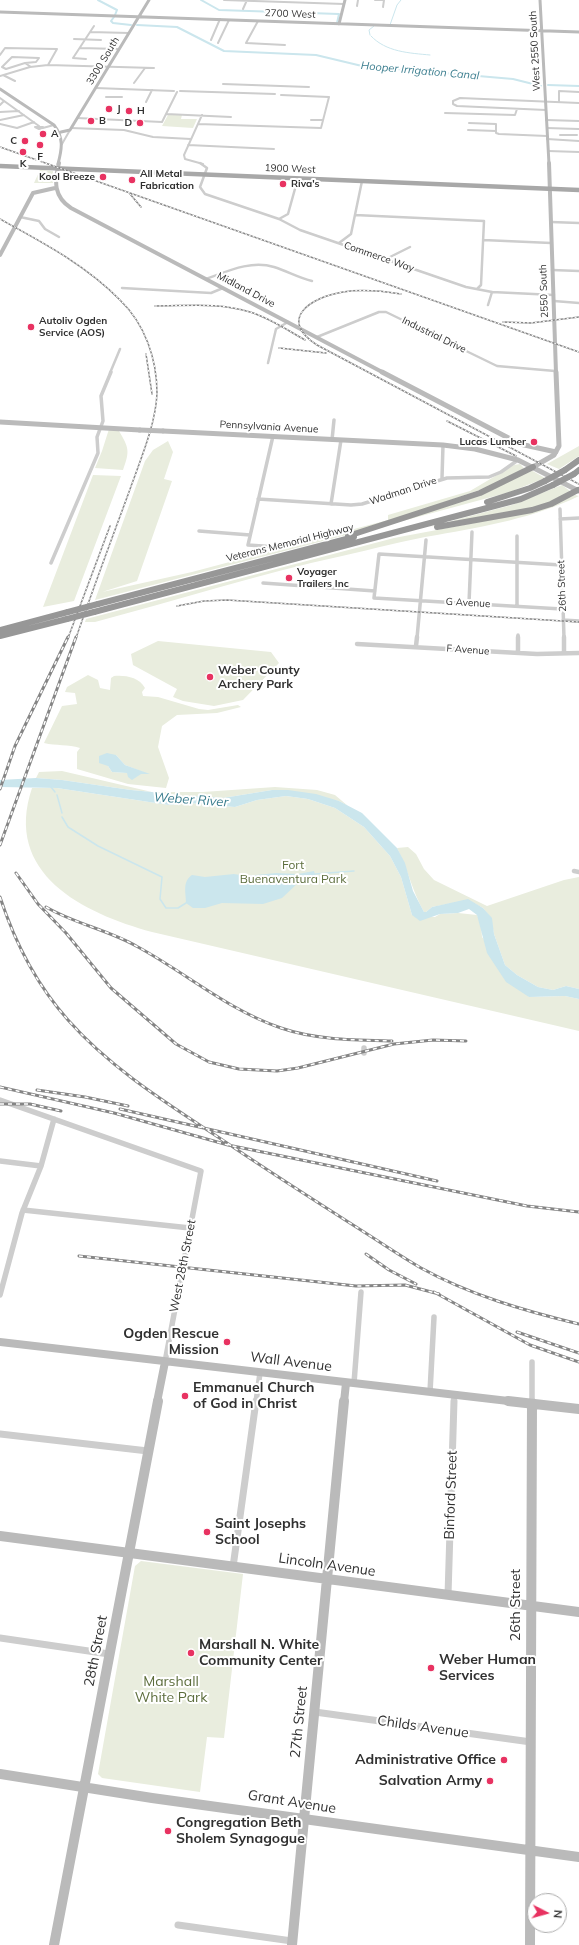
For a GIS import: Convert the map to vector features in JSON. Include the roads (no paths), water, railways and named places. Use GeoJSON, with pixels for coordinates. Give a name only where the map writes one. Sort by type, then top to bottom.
{"type":"FeatureCollection","features":[{"type":"Feature","properties":{"kind":"highway","name":"Veterans Memorial Highway"},"geometry":{"type":"LineString","coordinates":[[0,636],[98,604],[485,503],[546,481],[579,460]]}},
{"type":"Feature","properties":{"kind":"highway"},"geometry":{"type":"LineString","coordinates":[[301,550],[438,508],[480,493],[533,466]]}},
{"type":"Feature","properties":{"kind":"highway","name":"Veterans Memorial Highway"},"geometry":{"type":"LineString","coordinates":[[0,630],[46,617],[94,612],[307,557],[521,499],[553,486],[576,472]]}},
{"type":"Feature","properties":{"kind":"highway"},"geometry":{"type":"LineString","coordinates":[[307,557],[347,549],[415,531],[532,510],[551,504],[579,490]]}},
{"type":"Feature","properties":{"kind":"highway"},"geometry":{"type":"LineString","coordinates":[[0,626],[46,617]]}},
{"type":"Feature","properties":{"kind":"main road","name":"1900 West"},"geometry":{"type":"LineString","coordinates":[[0,166],[579,190]]}},
{"type":"Feature","properties":{"kind":"street","name":"3300 South"},"geometry":{"type":"LineString","coordinates":[[62,144],[149,0]]}},
{"type":"Feature","properties":{"kind":"street"},"geometry":{"type":"LineString","coordinates":[[224,0],[344,4]]}},
{"type":"Feature","properties":{"kind":"street"},"geometry":{"type":"LineString","coordinates":[[243,9],[247,0]]}},
{"type":"Feature","properties":{"kind":"street"},"geometry":{"type":"LineString","coordinates":[[339,24],[345,0]]}},
{"type":"Feature","properties":{"kind":"street"},"geometry":{"type":"LineString","coordinates":[[357,6],[358,0]]}},
{"type":"Feature","properties":{"kind":"street"},"geometry":{"type":"LineString","coordinates":[[375,0],[384,0],[383,7]]}},
{"type":"Feature","properties":{"kind":"street","name":"West 2550 South"},"geometry":{"type":"LineString","coordinates":[[540,0],[545,101]]}},
{"type":"Feature","properties":{"kind":"street","name":"2700 West"},"geometry":{"type":"LineString","coordinates":[[0,14],[139,17],[579,32]]}},
{"type":"Feature","properties":{"kind":"street"},"geometry":{"type":"LineString","coordinates":[[210,40],[220,20]]}},
{"type":"Feature","properties":{"kind":"street"},"geometry":{"type":"LineString","coordinates":[[218,43],[229,20]]}},
{"type":"Feature","properties":{"kind":"street"},"geometry":{"type":"LineString","coordinates":[[258,21],[246,43],[285,44]]}},
{"type":"Feature","properties":{"kind":"street"},"geometry":{"type":"LineString","coordinates":[[80,66],[86,58],[73,58],[94,26]]}},
{"type":"Feature","properties":{"kind":"street"},"geometry":{"type":"LineString","coordinates":[[114,32],[118,26]]}},
{"type":"Feature","properties":{"kind":"street"},"geometry":{"type":"LineString","coordinates":[[90,32],[129,33]]}},
{"type":"Feature","properties":{"kind":"street"},"geometry":{"type":"LineString","coordinates":[[74,39],[101,40]]}},
{"type":"Feature","properties":{"kind":"street"},"geometry":{"type":"LineString","coordinates":[[0,55],[5,48],[57,49],[48,65]]}},
{"type":"Feature","properties":{"kind":"street"},"geometry":{"type":"LineString","coordinates":[[80,48],[119,49]]}},
{"type":"Feature","properties":{"kind":"street"},"geometry":{"type":"LineString","coordinates":[[34,53],[38,49]]}},
{"type":"Feature","properties":{"kind":"street"},"geometry":{"type":"LineString","coordinates":[[6,69],[24,63],[36,62],[39,58],[12,57],[1,67],[10,71]]}},
{"type":"Feature","properties":{"kind":"street"},"geometry":{"type":"LineString","coordinates":[[24,63],[35,70]]}},
{"type":"Feature","properties":{"kind":"street"},"geometry":{"type":"LineString","coordinates":[[0,76],[30,67],[48,65],[154,68]]}},
{"type":"Feature","properties":{"kind":"street"},"geometry":{"type":"LineString","coordinates":[[134,83],[145,68]]}},
{"type":"Feature","properties":{"kind":"street"},"geometry":{"type":"LineString","coordinates":[[0,73],[15,81]]}},
{"type":"Feature","properties":{"kind":"street"},"geometry":{"type":"LineString","coordinates":[[278,95],[282,82]]}},
{"type":"Feature","properties":{"kind":"street"},"geometry":{"type":"LineString","coordinates":[[223,84],[308,87]]}},
{"type":"Feature","properties":{"kind":"street"},"geometry":{"type":"LineString","coordinates":[[227,96],[232,84]]}},
{"type":"Feature","properties":{"kind":"street"},"geometry":{"type":"LineString","coordinates":[[96,88],[329,97],[321,128],[198,124]]}},
{"type":"Feature","properties":{"kind":"street"},"geometry":{"type":"LineString","coordinates":[[0,89],[54,125],[61,132],[62,144],[55,188],[33,194],[0,255]]}},
{"type":"Feature","properties":{"kind":"street"},"geometry":{"type":"LineString","coordinates":[[106,97],[121,99],[127,89]]}},
{"type":"Feature","properties":{"kind":"street"},"geometry":{"type":"LineString","coordinates":[[146,102],[152,90]]}},
{"type":"Feature","properties":{"kind":"street"},"geometry":{"type":"LineString","coordinates":[[77,118],[162,122],[177,90]]}},
{"type":"Feature","properties":{"kind":"street"},"geometry":{"type":"LineString","coordinates":[[559,102],[559,91],[579,92]]}},
{"type":"Feature","properties":{"kind":"street"},"geometry":{"type":"LineString","coordinates":[[201,96],[202,92]]}},
{"type":"Feature","properties":{"kind":"street"},"geometry":{"type":"LineString","coordinates":[[2,99],[12,96]]}},
{"type":"Feature","properties":{"kind":"street"},"geometry":{"type":"LineString","coordinates":[[0,105],[2,99]]}},
{"type":"Feature","properties":{"kind":"street"},"geometry":{"type":"LineString","coordinates":[[2,99],[39,126],[54,125]]}},
{"type":"Feature","properties":{"kind":"street"},"geometry":{"type":"LineString","coordinates":[[546,110],[454,105],[453,101],[456,99],[474,99],[579,102]]}},
{"type":"Feature","properties":{"kind":"street"},"geometry":{"type":"LineString","coordinates":[[510,100],[510,108]]}},
{"type":"Feature","properties":{"kind":"street","name":"2550 South"},"geometry":{"type":"LineString","coordinates":[[545,101],[554,295],[558,446],[556,452]]}},
{"type":"Feature","properties":{"kind":"street"},"geometry":{"type":"LineString","coordinates":[[446,113],[515,116],[516,109]]}},
{"type":"Feature","properties":{"kind":"street"},"geometry":{"type":"LineString","coordinates":[[0,112],[19,111]]}},
{"type":"Feature","properties":{"kind":"street"},"geometry":{"type":"LineString","coordinates":[[166,114],[231,117]]}},
{"type":"Feature","properties":{"kind":"street"},"geometry":{"type":"LineString","coordinates":[[468,134],[469,114]]}},
{"type":"Feature","properties":{"kind":"street"},"geometry":{"type":"LineString","coordinates":[[0,120],[24,115]]}},
{"type":"Feature","properties":{"kind":"street"},"geometry":{"type":"LineString","coordinates":[[202,115],[184,155],[185,158],[205,165],[207,168],[205,174]]}},
{"type":"Feature","properties":{"kind":"street"},"geometry":{"type":"LineString","coordinates":[[312,120],[323,120]]}},
{"type":"Feature","properties":{"kind":"street"},"geometry":{"type":"LineString","coordinates":[[546,120],[579,121]]}},
{"type":"Feature","properties":{"kind":"street"},"geometry":{"type":"LineString","coordinates":[[0,124],[17,128],[34,122]]}},
{"type":"Feature","properties":{"kind":"street"},"geometry":{"type":"LineString","coordinates":[[469,123],[496,124],[496,133]]}},
{"type":"Feature","properties":{"kind":"street"},"geometry":{"type":"LineString","coordinates":[[468,130],[578,141],[578,129],[547,128]]}},
{"type":"Feature","properties":{"kind":"street"},"geometry":{"type":"LineString","coordinates":[[559,128],[560,140]]}},
{"type":"Feature","properties":{"kind":"street"},"geometry":{"type":"LineString","coordinates":[[61,132],[71,129],[124,130],[153,137],[191,139]]}},
{"type":"Feature","properties":{"kind":"street"},"geometry":{"type":"LineString","coordinates":[[560,135],[577,135]]}},
{"type":"Feature","properties":{"kind":"street"},"geometry":{"type":"LineString","coordinates":[[188,145],[274,149]]}},
{"type":"Feature","properties":{"kind":"street"},"geometry":{"type":"LineString","coordinates":[[548,151],[579,152]]}},
{"type":"Feature","properties":{"kind":"street","name":"Commerce Way"},"geometry":{"type":"LineString","coordinates":[[205,174],[200,187],[204,194],[279,219],[300,230],[477,289],[492,292],[554,295]]}},
{"type":"Feature","properties":{"kind":"street"},"geometry":{"type":"LineString","coordinates":[[279,219],[288,214],[298,178]]}},
{"type":"Feature","properties":{"kind":"street"},"geometry":{"type":"LineString","coordinates":[[339,243],[350,236],[362,181]]}},
{"type":"Feature","properties":{"kind":"street","name":"Midland Drive"},"geometry":{"type":"LineString","coordinates":[[55,188],[59,197],[76,211],[222,288],[520,444],[532,448],[556,452]]}},
{"type":"Feature","properties":{"kind":"street"},"geometry":{"type":"LineString","coordinates":[[355,215],[484,221],[481,285],[477,289]]}},
{"type":"Feature","properties":{"kind":"street"},"geometry":{"type":"LineString","coordinates":[[20,217],[39,221],[45,229],[59,237]]}},
{"type":"Feature","properties":{"kind":"street"},"geometry":{"type":"LineString","coordinates":[[551,222],[579,223]]}},
{"type":"Feature","properties":{"kind":"street"},"geometry":{"type":"LineString","coordinates":[[483,240],[551,244]]}},
{"type":"Feature","properties":{"kind":"street"},"geometry":{"type":"LineString","coordinates":[[386,259],[410,247]]}},
{"type":"Feature","properties":{"kind":"street"},"geometry":{"type":"LineString","coordinates":[[206,279],[252,264],[273,266],[301,279],[312,281]]}},
{"type":"Feature","properties":{"kind":"street"},"geometry":{"type":"LineString","coordinates":[[552,270],[579,271]]}},
{"type":"Feature","properties":{"kind":"street"},"geometry":{"type":"LineString","coordinates":[[122,288],[211,293],[222,288]]}},
{"type":"Feature","properties":{"kind":"street"},"geometry":{"type":"LineString","coordinates":[[488,305],[492,292]]}},
{"type":"Feature","properties":{"kind":"street"},"geometry":{"type":"LineString","coordinates":[[554,301],[579,303]]}},
{"type":"Feature","properties":{"kind":"street","name":"Industrial Drive"},"geometry":{"type":"LineString","coordinates":[[317,337],[379,312],[386,312],[497,366],[555,371]]}},
{"type":"Feature","properties":{"kind":"street"},"geometry":{"type":"LineString","coordinates":[[268,364],[276,329],[288,322]]}},
{"type":"Feature","properties":{"kind":"street"},"geometry":{"type":"LineString","coordinates":[[51,563],[98,453],[98,438],[103,422],[101,393],[120,349]]}},
{"type":"Feature","properties":{"kind":"street"},"geometry":{"type":"LineString","coordinates":[[332,440],[334,420]]}},
{"type":"Feature","properties":{"kind":"street","name":"Pennsylvania Avenue"},"geometry":{"type":"LineString","coordinates":[[0,422],[443,445],[475,449],[518,460],[533,466],[579,490]]}},
{"type":"Feature","properties":{"kind":"street"},"geometry":{"type":"LineString","coordinates":[[273,436],[248,545],[277,547]]}},
{"type":"Feature","properties":{"kind":"street"},"geometry":{"type":"LineString","coordinates":[[331,504],[341,440]]}},
{"type":"Feature","properties":{"kind":"street"},"geometry":{"type":"LineString","coordinates":[[442,478],[443,445]]}},
{"type":"Feature","properties":{"kind":"street"},"geometry":{"type":"LineString","coordinates":[[533,466],[556,452]]}},
{"type":"Feature","properties":{"kind":"street","name":"Wadman Drive"},"geometry":{"type":"LineString","coordinates":[[258,499],[351,505],[371,502],[434,483],[442,478],[488,477],[496,474],[518,460]]}},
{"type":"Feature","properties":{"kind":"street","name":"26th Street"},"geometry":{"type":"LineString","coordinates":[[560,509],[564,652]]}},
{"type":"Feature","properties":{"kind":"street"},"geometry":{"type":"LineString","coordinates":[[560,519],[579,518]]}},
{"type":"Feature","properties":{"kind":"street"},"geometry":{"type":"LineString","coordinates":[[199,531],[250,535]]}},
{"type":"Feature","properties":{"kind":"street"},"geometry":{"type":"LineString","coordinates":[[469,603],[472,532]]}},
{"type":"Feature","properties":{"kind":"street"},"geometry":{"type":"LineString","coordinates":[[517,536],[517,606]]}},
{"type":"Feature","properties":{"kind":"street"},"geometry":{"type":"LineString","coordinates":[[416,646],[426,540]]}},
{"type":"Feature","properties":{"kind":"street"},"geometry":{"type":"LineString","coordinates":[[263,583],[374,591],[379,554],[561,565]]}},
{"type":"Feature","properties":{"kind":"street","name":"G Avenue"},"geometry":{"type":"LineString","coordinates":[[374,591],[374,598],[562,609]]}},
{"type":"Feature","properties":{"kind":"street"},"geometry":{"type":"LineString","coordinates":[[563,621],[579,622]]}},
{"type":"Feature","properties":{"kind":"street"},"geometry":{"type":"LineString","coordinates":[[518,634],[518,653]]}},
{"type":"Feature","properties":{"kind":"street","name":"F Avenue"},"geometry":{"type":"LineString","coordinates":[[357,644],[416,646],[537,654],[564,652],[579,653]]}},
{"type":"Feature","properties":{"kind":"street"},"geometry":{"type":"LineString","coordinates":[[0,1100],[52,1118],[41,1166],[23,1210],[0,1295]]}},
{"type":"Feature","properties":{"kind":"street","name":"West 28th Street"},"geometry":{"type":"LineString","coordinates":[[52,1118],[201,1171],[164,1362]]}},
{"type":"Feature","properties":{"kind":"street"},"geometry":{"type":"LineString","coordinates":[[0,1161],[41,1166]]}},
{"type":"Feature","properties":{"kind":"street"},"geometry":{"type":"LineString","coordinates":[[23,1210],[190,1228]]}},
{"type":"Feature","properties":{"kind":"street"},"geometry":{"type":"LineString","coordinates":[[350,1383],[361,1292]]}},
{"type":"Feature","properties":{"kind":"street"},"geometry":{"type":"LineString","coordinates":[[430,1392],[434,1316]]}},
{"type":"Feature","properties":{"kind":"street","name":"Wall Avenue"},"geometry":{"type":"LineString","coordinates":[[0,1342],[579,1409]]}},
{"type":"Feature","properties":{"kind":"street","name":"28th Street"},"geometry":{"type":"LineString","coordinates":[[54,1945],[164,1362]]}},
{"type":"Feature","properties":{"kind":"street","name":"26th Street"},"geometry":{"type":"LineString","coordinates":[[530,1945],[532,1362]]}},
{"type":"Feature","properties":{"kind":"street"},"geometry":{"type":"LineString","coordinates":[[233,1567],[246,1478],[247,1457],[260,1373]]}},
{"type":"Feature","properties":{"kind":"street","name":"27th Street"},"geometry":{"type":"LineString","coordinates":[[292,1943],[328,1579],[350,1383]]}},
{"type":"Feature","properties":{"kind":"street","name":"Binford Street"},"geometry":{"type":"LineString","coordinates":[[448,1595],[454,1395]]}},
{"type":"Feature","properties":{"kind":"street"},"geometry":{"type":"LineString","coordinates":[[0,1434],[148,1452]]}},
{"type":"Feature","properties":{"kind":"street","name":"Lincoln Avenue"},"geometry":{"type":"LineString","coordinates":[[0,1536],[579,1612]]}},
{"type":"Feature","properties":{"kind":"street"},"geometry":{"type":"LineString","coordinates":[[0,1638],[109,1654]]}},
{"type":"Feature","properties":{"kind":"street","name":"Childs Avenue"},"geometry":{"type":"LineString","coordinates":[[315,1712],[531,1742]]}},
{"type":"Feature","properties":{"kind":"street","name":"Grant Avenue"},"geometry":{"type":"LineString","coordinates":[[0,1774],[84,1788],[579,1857]]}},
{"type":"Feature","properties":{"kind":"street"},"geometry":{"type":"LineString","coordinates":[[178,1924],[292,1943]]}},
{"type":"Feature","properties":{"kind":"water"},"geometry":{"type":"Polygon","coordinates":[[[107,753],[116,755],[125,765],[150,774],[141,774],[132,780],[128,777],[127,773],[112,772],[108,766],[99,763],[99,756],[107,753]]]}},
{"type":"Feature","properties":{"kind":"water","name":"Weber River"},"geometry":{"type":"Polygon","coordinates":[[[36,778],[152,792],[178,797],[198,796],[223,798],[272,790],[288,790],[316,794],[339,801],[362,813],[397,848],[405,863],[413,891],[424,912],[432,907],[468,899],[483,908],[492,918],[494,934],[505,965],[517,975],[538,987],[553,990],[566,986],[579,989],[579,999],[565,996],[529,997],[506,982],[487,953],[477,915],[469,909],[458,913],[440,914],[420,921],[412,915],[401,877],[390,856],[364,827],[335,808],[308,799],[286,796],[257,800],[235,807],[189,803],[169,805],[57,788],[0,787],[0,780],[36,778]]]}},
{"type":"Feature","properties":{"kind":"water"},"geometry":{"type":"Polygon","coordinates":[[[314,871],[316,877],[299,882],[282,898],[263,904],[222,903],[205,908],[193,908],[186,903],[186,884],[192,875],[205,877],[234,874],[246,876],[276,873],[298,874],[314,871]]]}},
{"type":"Feature","properties":{"kind":"waterway","name":"Hooper Irrigation Canal"},"geometry":{"type":"LineString","coordinates":[[98,0],[117,10],[115,15]]}},
{"type":"Feature","properties":{"kind":"waterway"},"geometry":{"type":"LineString","coordinates":[[201,0],[219,10],[339,14],[337,23]]}},
{"type":"Feature","properties":{"kind":"waterway"},"geometry":{"type":"LineString","coordinates":[[390,25],[397,5],[401,0]]}},
{"type":"Feature","properties":{"kind":"waterway","name":"Hooper Irrigation Canal"},"geometry":{"type":"LineString","coordinates":[[114,17],[111,21],[113,23],[131,25]]}},
{"type":"Feature","properties":{"kind":"waterway","name":"Hooper Irrigation Canal"},"geometry":{"type":"LineString","coordinates":[[137,25],[177,27],[224,51],[316,55],[362,66],[513,79],[541,86]]}},
{"type":"Feature","properties":{"kind":"waterway"},"geometry":{"type":"LineString","coordinates":[[370,35],[369,30],[374,26]]}},
{"type":"Feature","properties":{"kind":"waterway"},"geometry":{"type":"LineString","coordinates":[[371,36],[391,49],[430,55]]}},
{"type":"Feature","properties":{"kind":"waterway","name":"Hooper Irrigation Canal"},"geometry":{"type":"LineString","coordinates":[[548,85],[579,86]]}},
{"type":"Feature","properties":{"kind":"waterway"},"geometry":{"type":"LineString","coordinates":[[51,787],[55,792]]}},
{"type":"Feature","properties":{"kind":"waterway"},"geometry":{"type":"LineString","coordinates":[[57,795],[62,813]]}},
{"type":"Feature","properties":{"kind":"waterway"},"geometry":{"type":"LineString","coordinates":[[62,817],[68,827],[98,846],[162,877],[160,899],[166,908],[178,908],[186,903]]}},
{"type":"Feature","properties":{"kind":"waterway"},"geometry":{"type":"LineString","coordinates":[[315,874],[354,871]]}},
{"type":"Feature","properties":{"kind":"railway"},"geometry":{"type":"LineString","coordinates":[[0,147],[579,352]]}},
{"type":"Feature","properties":{"kind":"railway"},"geometry":{"type":"LineString","coordinates":[[130,194],[141,207]]}},
{"type":"Feature","properties":{"kind":"railway"},"geometry":{"type":"LineString","coordinates":[[0,219],[63,255],[107,287],[129,309],[143,331],[155,368],[157,393],[154,418],[142,456],[76,638]]}},
{"type":"Feature","properties":{"kind":"railway"},"geometry":{"type":"LineString","coordinates":[[401,294],[379,291],[350,291],[331,295],[310,304],[299,318],[300,326],[305,335],[317,345],[579,484]]}},
{"type":"Feature","properties":{"kind":"railway"},"geometry":{"type":"LineString","coordinates":[[155,306],[203,305],[238,309],[250,312],[278,324],[305,340]]}},
{"type":"Feature","properties":{"kind":"railway"},"geometry":{"type":"LineString","coordinates":[[503,322],[531,323],[579,317]]}},
{"type":"Feature","properties":{"kind":"railway"},"geometry":{"type":"LineString","coordinates":[[279,348],[326,353]]}},
{"type":"Feature","properties":{"kind":"railway"},"geometry":{"type":"LineString","coordinates":[[146,354],[152,394]]}},
{"type":"Feature","properties":{"kind":"railway"},"geometry":{"type":"LineString","coordinates":[[447,421],[516,456]]}},
{"type":"Feature","properties":{"kind":"railway"},"geometry":{"type":"LineString","coordinates":[[68,638],[110,526]]}},
{"type":"Feature","properties":{"kind":"railway"},"geometry":{"type":"LineString","coordinates":[[177,606],[204,601],[227,600],[579,622]]}},
{"type":"Feature","properties":{"kind":"railway"},"geometry":{"type":"LineString","coordinates":[[0,789],[15,746],[68,637]]}},
{"type":"Feature","properties":{"kind":"railway"},"geometry":{"type":"LineString","coordinates":[[0,845],[76,637]]}},
{"type":"Feature","properties":{"kind":"railway"},"geometry":{"type":"LineString","coordinates":[[16,873],[38,904],[66,933],[111,988],[176,1044],[209,1062],[239,1069],[277,1071],[298,1068],[394,1044],[433,1040],[466,1041]]}},
{"type":"Feature","properties":{"kind":"railway"},"geometry":{"type":"LineString","coordinates":[[0,897],[12,931],[36,977],[68,1020],[105,1057],[146,1089],[205,1128]]}},
{"type":"Feature","properties":{"kind":"railway"},"geometry":{"type":"LineString","coordinates":[[46,907],[57,913],[127,941],[156,957],[225,1001],[281,1028],[322,1037],[350,1040],[392,1041]]}},
{"type":"Feature","properties":{"kind":"railway"},"geometry":{"type":"LineString","coordinates":[[0,1087],[114,1113],[231,1146]]}},
{"type":"Feature","properties":{"kind":"railway"},"geometry":{"type":"LineString","coordinates":[[37,1090],[85,1097],[128,1106]]}},
{"type":"Feature","properties":{"kind":"railway"},"geometry":{"type":"LineString","coordinates":[[0,1104],[30,1104],[61,1111]]}},
{"type":"Feature","properties":{"kind":"railway"},"geometry":{"type":"LineString","coordinates":[[120,1109],[205,1128]]}},
{"type":"Feature","properties":{"kind":"railway"},"geometry":{"type":"LineString","coordinates":[[205,1128],[437,1181]]}},
{"type":"Feature","properties":{"kind":"railway"},"geometry":{"type":"LineString","coordinates":[[205,1128],[231,1146]]}},
{"type":"Feature","properties":{"kind":"railway"},"geometry":{"type":"LineString","coordinates":[[231,1146],[527,1206],[579,1212]]}},
{"type":"Feature","properties":{"kind":"railway"},"geometry":{"type":"LineString","coordinates":[[231,1146],[400,1255],[440,1278],[498,1301],[538,1314],[579,1324]]}},
{"type":"Feature","properties":{"kind":"railway"},"geometry":{"type":"LineString","coordinates":[[366,1254],[389,1270],[416,1284]]}},
{"type":"Feature","properties":{"kind":"railway"},"geometry":{"type":"LineString","coordinates":[[79,1256],[356,1286],[405,1285],[436,1293]]}},
{"type":"Feature","properties":{"kind":"railway"},"geometry":{"type":"LineString","coordinates":[[436,1293],[530,1345],[579,1362]]}},
{"type":"Feature","properties":{"kind":"railway"},"geometry":{"type":"LineString","coordinates":[[517,1332],[579,1353]]}},
{"type":"Feature","properties":{"kind":"place","name":"J"},"geometry":{"type":"Point","coordinates":[109,109]}},
{"type":"Feature","properties":{"kind":"place","name":"H"},"geometry":{"type":"Point","coordinates":[129,111]}},
{"type":"Feature","properties":{"kind":"place","name":"B"},"geometry":{"type":"Point","coordinates":[91,121]}},
{"type":"Feature","properties":{"kind":"place","name":"D"},"geometry":{"type":"Point","coordinates":[140,123]}},
{"type":"Feature","properties":{"kind":"place","name":"A"},"geometry":{"type":"Point","coordinates":[43,134]}},
{"type":"Feature","properties":{"kind":"place","name":"C"},"geometry":{"type":"Point","coordinates":[25,141]}},
{"type":"Feature","properties":{"kind":"place","name":"F"},"geometry":{"type":"Point","coordinates":[40,145]}},
{"type":"Feature","properties":{"kind":"place","name":"K"},"geometry":{"type":"Point","coordinates":[23,152]}},
{"type":"Feature","properties":{"kind":"place","name":"Kool Breeze"},"geometry":{"type":"Point","coordinates":[103,177]}},
{"type":"Feature","properties":{"kind":"place","name":"All Metal Fabrication"},"geometry":{"type":"Point","coordinates":[132,180]}},
{"type":"Feature","properties":{"kind":"place","name":"Riva's"},"geometry":{"type":"Point","coordinates":[283,184]}},
{"type":"Feature","properties":{"kind":"place","name":"Autoliv Ogden Service (AOS)"},"geometry":{"type":"Point","coordinates":[31,327]}},
{"type":"Feature","properties":{"kind":"place","name":"Lucas Lumber"},"geometry":{"type":"Point","coordinates":[534,442]}},
{"type":"Feature","properties":{"kind":"place","name":"Voyager Trailers Inc"},"geometry":{"type":"Point","coordinates":[289,578]}},
{"type":"Feature","properties":{"kind":"place","name":"Weber County Archery Park"},"geometry":{"type":"Point","coordinates":[210,677]}},
{"type":"Feature","properties":{"kind":"place","name":"Ogden Rescue Mission"},"geometry":{"type":"Point","coordinates":[227,1342]}},
{"type":"Feature","properties":{"kind":"place","name":"Emmanuel Church of God in Christ"},"geometry":{"type":"Point","coordinates":[185,1396]}},
{"type":"Feature","properties":{"kind":"place","name":"Saint Josephs School"},"geometry":{"type":"Point","coordinates":[207,1532]}},
{"type":"Feature","properties":{"kind":"place","name":"Marshall N. White Community Center"},"geometry":{"type":"Point","coordinates":[191,1653]}},
{"type":"Feature","properties":{"kind":"place","name":"Weber Human Services"},"geometry":{"type":"Point","coordinates":[431,1668]}},
{"type":"Feature","properties":{"kind":"place","name":"Administrative Office"},"geometry":{"type":"Point","coordinates":[504,1760]}},
{"type":"Feature","properties":{"kind":"place","name":"Salvation Army"},"geometry":{"type":"Point","coordinates":[490,1781]}},
{"type":"Feature","properties":{"kind":"place","name":"Congregation Beth Sholem Synagogue"},"geometry":{"type":"Point","coordinates":[168,1831]}},
{"type":"Feature","properties":{"kind":"park label","name":"Fort Buenaventura Park"},"geometry":{"type":"Point","coordinates":[293,872]}},
{"type":"Feature","properties":{"kind":"park label","name":"Marshall White Park"},"geometry":{"type":"Point","coordinates":[171,1690]}}]}
